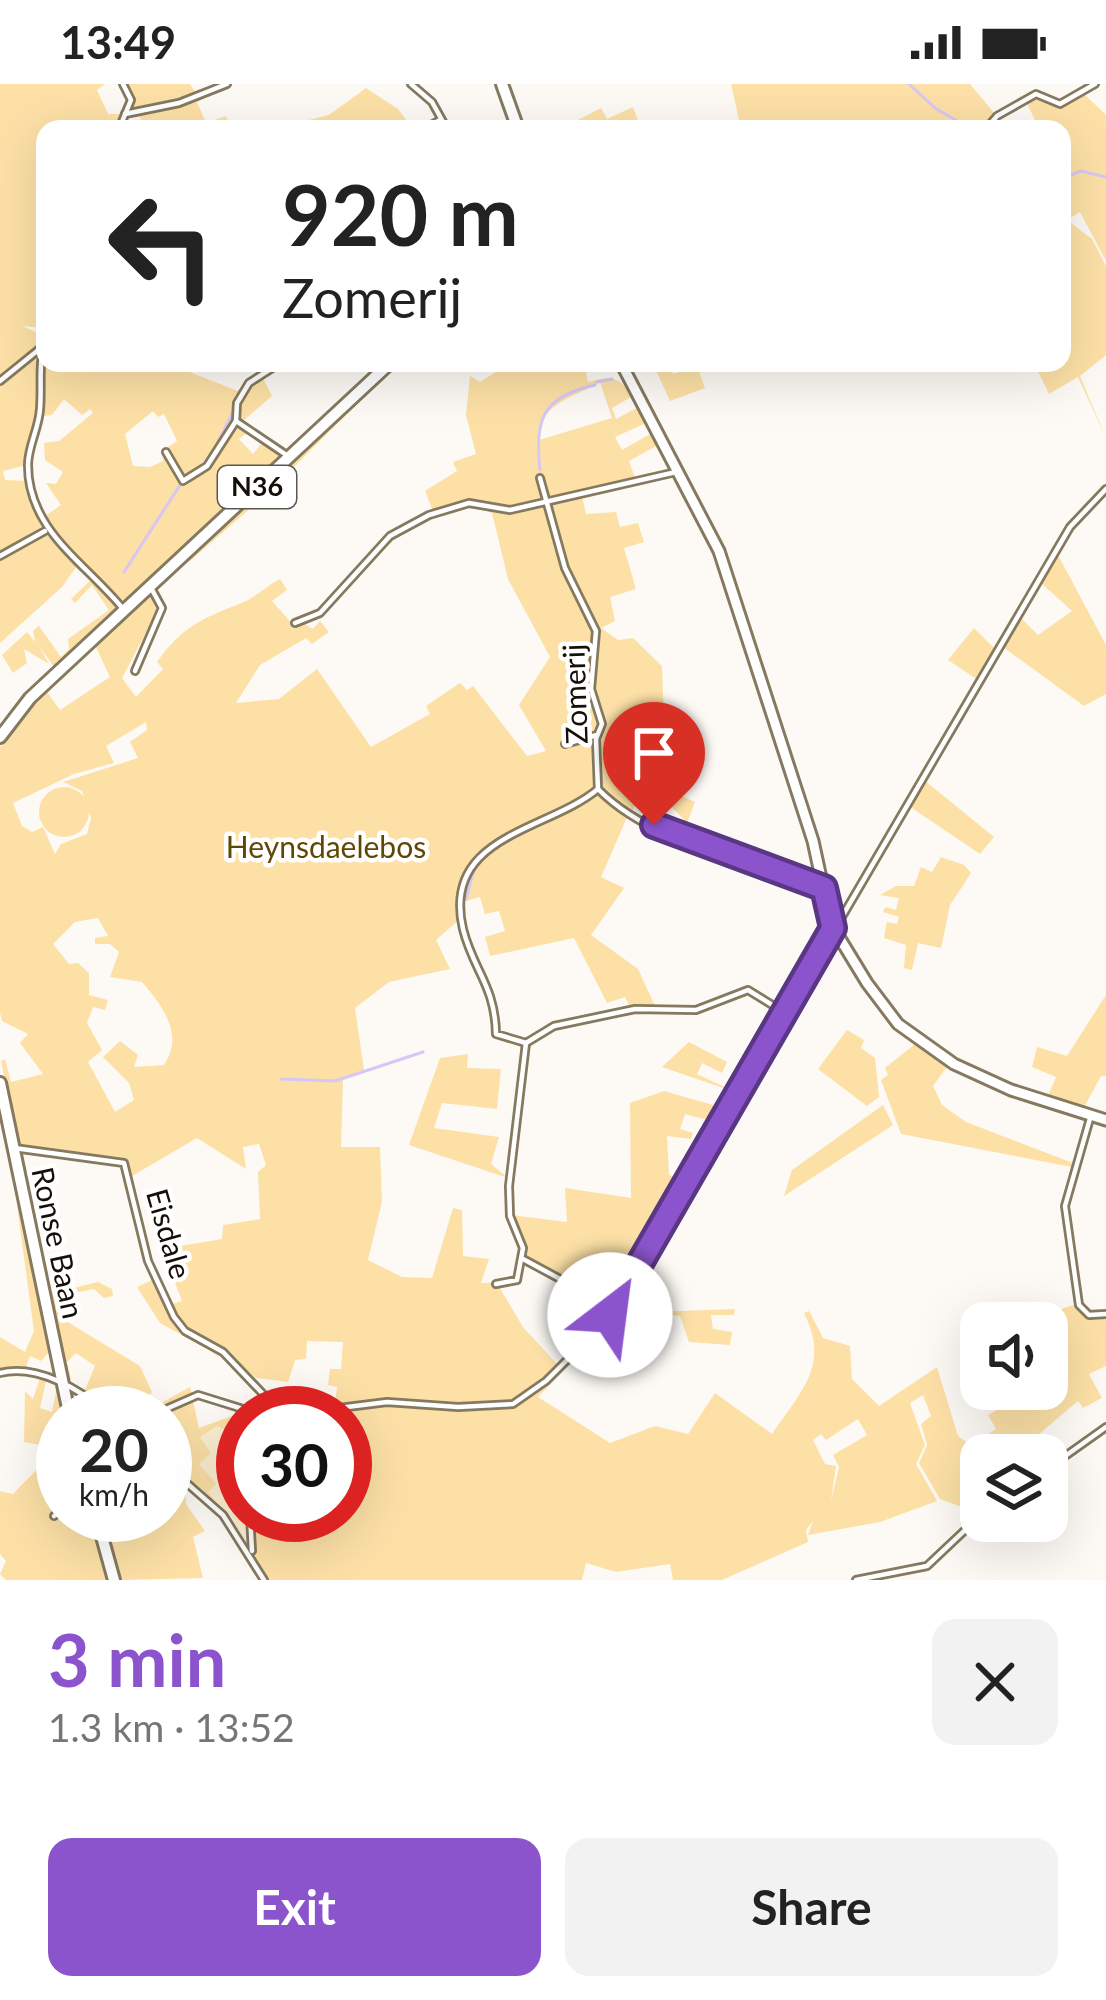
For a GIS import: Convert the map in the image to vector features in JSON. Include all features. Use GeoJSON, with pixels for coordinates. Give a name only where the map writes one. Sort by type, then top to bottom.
{"type":"FeatureCollection","features":[{"type":"Feature","properties":{"kind":"main road"},"geometry":{"type":"LineString","coordinates":[[502,84],[515,120]]}},
{"type":"Feature","properties":{"kind":"main road","name":"N36"},"geometry":{"type":"LineString","coordinates":[[0,737],[30,698],[381,372]]}},
{"type":"Feature","properties":{"kind":"main road","name":"Ronse Baan"},"geometry":{"type":"LineString","coordinates":[[0,1083],[62,1384]]}},
{"type":"Feature","properties":{"kind":"main road"},"geometry":{"type":"LineString","coordinates":[[103,1542],[114,1580]]}},
{"type":"Feature","properties":{"kind":"street"},"geometry":{"type":"LineString","coordinates":[[123,84],[131,100],[123,120]]}},
{"type":"Feature","properties":{"kind":"street"},"geometry":{"type":"LineString","coordinates":[[125,114],[178,104],[227,84]]}},
{"type":"Feature","properties":{"kind":"street"},"geometry":{"type":"LineString","coordinates":[[411,84],[434,104],[440,120]]}},
{"type":"Feature","properties":{"kind":"street"},"geometry":{"type":"LineString","coordinates":[[994,120],[1036,94],[1060,104],[1095,84]]}},
{"type":"Feature","properties":{"kind":"street"},"geometry":{"type":"LineString","coordinates":[[0,381],[36,352]]}},
{"type":"Feature","properties":{"kind":"street"},"geometry":{"type":"LineString","coordinates":[[42,372],[40,412],[28,463],[45,531],[67,547],[124,610]]}},
{"type":"Feature","properties":{"kind":"street"},"geometry":{"type":"LineString","coordinates":[[166,452],[183,481],[190,480],[207,466],[236,421],[237,403],[249,383],[266,372]]}},
{"type":"Feature","properties":{"kind":"street"},"geometry":{"type":"LineString","coordinates":[[626,372],[726,571],[833,928],[884,1009],[920,1042],[995,1084],[1106,1120]]}},
{"type":"Feature","properties":{"kind":"street"},"geometry":{"type":"LineString","coordinates":[[236,421],[290,458]]}},
{"type":"Feature","properties":{"kind":"street"},"geometry":{"type":"LineString","coordinates":[[295,623],[320,614],[390,536],[417,520],[469,502],[496,512],[676,472]]}},
{"type":"Feature","properties":{"kind":"street","name":"Zomerij"},"geometry":{"type":"LineString","coordinates":[[540,478],[565,568],[595,629],[591,686],[602,726],[597,735],[598,790]]}},
{"type":"Feature","properties":{"kind":"street"},"geometry":{"type":"LineString","coordinates":[[372,1404],[458,1408],[516,1403],[555,1373],[582,1340],[605,1322],[1075,519],[1106,489]]}},
{"type":"Feature","properties":{"kind":"street"},"geometry":{"type":"LineString","coordinates":[[0,556],[45,531]]}},
{"type":"Feature","properties":{"kind":"street"},"geometry":{"type":"LineString","coordinates":[[135,670],[162,608],[150,586]]}},
{"type":"Feature","properties":{"kind":"street"},"geometry":{"type":"LineString","coordinates":[[565,744],[597,735]]}},
{"type":"Feature","properties":{"kind":"street"},"geometry":{"type":"LineString","coordinates":[[526,1043],[495,1032],[490,989],[463,928],[467,879],[485,850],[576,807],[598,790],[634,816],[710,850],[824,888]]}},
{"type":"Feature","properties":{"kind":"street"},"geometry":{"type":"LineString","coordinates":[[526,1043],[554,1026],[635,1009],[693,1010],[748,990],[787,1013]]}},
{"type":"Feature","properties":{"kind":"street"},"geometry":{"type":"LineString","coordinates":[[496,1284],[517,1280],[524,1259],[510,1216],[509,1186],[526,1043]]}},
{"type":"Feature","properties":{"kind":"street"},"geometry":{"type":"LineString","coordinates":[[1091,1115],[1069,1184],[1066,1218],[1079,1305],[1091,1316],[1106,1314]]}},
{"type":"Feature","properties":{"kind":"street","name":"Eisdale"},"geometry":{"type":"LineString","coordinates":[[14,1148],[128,1167],[148,1261],[177,1322],[224,1352],[256,1386]]}},
{"type":"Feature","properties":{"kind":"street"},"geometry":{"type":"LineString","coordinates":[[524,1259],[612,1307]]}},
{"type":"Feature","properties":{"kind":"street"},"geometry":{"type":"LineString","coordinates":[[0,1373],[28,1371],[68,1386]]}},
{"type":"Feature","properties":{"kind":"street"},"geometry":{"type":"LineString","coordinates":[[1068,1454],[1106,1427]]}},
{"type":"Feature","properties":{"kind":"street"},"geometry":{"type":"LineString","coordinates":[[192,1488],[223,1515],[264,1580]]}},
{"type":"Feature","properties":{"kind":"street"},"geometry":{"type":"LineString","coordinates":[[856,1580],[902,1567],[921,1568],[938,1559],[960,1536]]}},
{"type":"Feature","properties":{"kind":"street"},"geometry":{"type":"LineString","coordinates":[[252,1542],[253,1557]]}},
{"type":"Feature","properties":{"kind":"street"},"geometry":{"type":"LineString","coordinates":[[920,1578],[921,1568]]}},
{"type":"Feature","properties":{"kind":"shaded area"},"geometry":{"type":"Polygon","coordinates":[[[216,1427],[216,1502],[207,1491],[199,1463],[211,1453],[200,1437],[216,1427]]]}},
{"type":"Feature","properties":{"kind":"green space"},"geometry":{"type":"Polygon","coordinates":[[[0,84],[105,84],[97,90],[108,114],[119,114],[127,99],[121,84],[190,84],[196,93],[230,84],[197,102],[205,120],[36,120],[36,327],[22,326],[36,332],[36,351],[0,378],[0,84]]]}},
{"type":"Feature","properties":{"kind":"green space"},"geometry":{"type":"Polygon","coordinates":[[[731,84],[970,84],[995,114],[990,120],[739,120],[731,84]]]}},
{"type":"Feature","properties":{"kind":"green space"},"geometry":{"type":"Polygon","coordinates":[[[366,88],[406,120],[309,120],[329,115],[366,88]]]}},
{"type":"Feature","properties":{"kind":"green space"},"geometry":{"type":"Polygon","coordinates":[[[1083,93],[1106,115],[1106,261],[1080,212],[1071,218],[1071,120],[1035,120],[1026,101],[1038,94],[1056,105],[1083,93]]]}},
{"type":"Feature","properties":{"kind":"green space"},"geometry":{"type":"Polygon","coordinates":[[[633,107],[638,120],[578,120],[601,108],[607,119],[633,107]]]}},
{"type":"Feature","properties":{"kind":"green space"},"geometry":{"type":"Polygon","coordinates":[[[1071,223],[1092,239],[1106,266],[1106,355],[1080,376],[1106,438],[1078,377],[1049,394],[1038,372],[1071,372],[1071,223]]]}},
{"type":"Feature","properties":{"kind":"green space"},"geometry":{"type":"Polygon","coordinates":[[[36,351],[39,416],[27,465],[3,471],[5,480],[29,481],[42,526],[23,545],[46,534],[79,563],[62,587],[0,643],[0,381],[36,351]]]}},
{"type":"Feature","properties":{"kind":"green space"},"geometry":{"type":"Polygon","coordinates":[[[44,372],[190,372],[238,391],[260,372],[272,396],[243,421],[250,430],[239,439],[253,454],[265,439],[284,456],[125,602],[47,529],[42,518],[61,505],[46,483],[56,484],[63,472],[45,460],[44,443],[59,441],[93,413],[90,409],[82,415],[64,399],[52,415],[42,416],[44,372]],[[153,411],[125,434],[133,466],[150,467],[163,461],[162,450],[186,486],[207,468],[231,427],[199,466],[184,476],[167,448],[177,441],[164,414],[158,417],[153,411]]]}},
{"type":"Feature","properties":{"kind":"green space"},"geometry":{"type":"Polygon","coordinates":[[[389,372],[269,492],[190,561],[187,558],[389,372]]]}},
{"type":"Feature","properties":{"kind":"green space","name":"Heynsdaelebos"},"geometry":{"type":"Polygon","coordinates":[[[496,372],[586,372],[588,382],[618,381],[631,397],[612,408],[616,419],[637,408],[646,423],[615,437],[622,450],[652,433],[658,445],[629,461],[637,483],[676,475],[729,588],[674,476],[582,496],[586,514],[616,512],[620,527],[638,523],[644,542],[624,548],[636,589],[610,597],[615,621],[601,628],[618,640],[633,638],[662,666],[664,720],[649,728],[646,766],[673,770],[669,790],[695,802],[687,823],[666,801],[662,805],[638,792],[632,815],[603,792],[600,778],[568,808],[488,848],[576,808],[597,792],[628,815],[601,877],[624,888],[591,935],[638,969],[656,1008],[631,1009],[625,997],[607,1003],[574,938],[490,956],[485,937],[505,931],[499,911],[485,914],[480,897],[463,902],[482,851],[464,885],[461,918],[436,940],[450,969],[389,982],[355,1008],[364,1070],[343,1079],[341,1147],[380,1147],[382,1202],[368,1260],[402,1277],[432,1278],[453,1208],[462,1210],[463,1256],[489,1259],[481,1283],[515,1282],[500,1288],[523,1327],[557,1364],[605,1315],[604,1303],[609,1304],[525,1259],[511,1215],[567,1222],[565,1188],[631,1198],[630,1103],[664,1091],[727,1109],[719,1123],[685,1114],[680,1129],[693,1133],[691,1139],[667,1136],[669,1175],[684,1180],[634,1269],[639,1272],[619,1301],[637,1310],[616,1308],[604,1329],[538,1397],[610,1443],[655,1426],[688,1434],[715,1393],[772,1434],[802,1390],[813,1363],[811,1331],[804,1313],[809,1311],[823,1338],[850,1346],[852,1379],[879,1406],[937,1367],[960,1437],[960,1506],[940,1499],[919,1463],[927,1445],[921,1424],[931,1416],[923,1395],[910,1403],[925,1445],[916,1464],[937,1501],[880,1522],[808,1535],[813,1521],[806,1530],[808,1542],[722,1580],[673,1580],[670,1564],[616,1572],[586,1563],[582,1580],[267,1580],[249,1542],[372,1542],[372,1386],[328,1385],[330,1369],[341,1369],[343,1342],[307,1341],[306,1359],[295,1360],[288,1382],[250,1377],[217,1346],[186,1330],[169,1305],[182,1301],[162,1249],[222,1239],[223,1225],[260,1219],[258,1172],[266,1165],[259,1144],[243,1147],[246,1169],[197,1138],[132,1176],[117,1159],[17,1144],[1,1061],[5,1059],[11,1082],[43,1074],[20,1043],[28,1034],[2,1021],[0,1013],[0,747],[45,689],[60,710],[110,677],[94,643],[150,592],[160,606],[122,678],[136,697],[163,669],[157,662],[184,632],[280,579],[287,590],[272,601],[296,628],[303,623],[313,629],[320,621],[329,632],[312,644],[306,638],[260,665],[236,703],[279,699],[317,669],[371,747],[430,714],[426,706],[460,683],[467,690],[473,686],[527,756],[546,751],[519,705],[550,657],[508,579],[492,513],[467,507],[424,517],[343,585],[388,535],[433,511],[425,491],[457,471],[453,462],[476,454],[466,415],[470,376],[480,382],[496,372]],[[600,382],[551,409],[540,427],[539,440],[612,418],[600,382]],[[146,722],[106,746],[114,763],[74,774],[13,803],[22,826],[32,832],[43,827],[55,854],[61,844],[87,834],[91,818],[82,791],[63,782],[138,758],[130,742],[147,730],[146,722]],[[98,918],[75,922],[53,944],[69,964],[78,963],[89,973],[89,995],[108,1000],[105,1010],[93,1007],[87,1023],[102,1050],[88,1062],[115,1112],[134,1100],[129,1083],[103,1057],[120,1041],[138,1055],[134,1067],[164,1065],[172,1033],[158,1001],[142,982],[110,977],[119,952],[110,944],[95,944],[95,938],[108,936],[98,918]],[[858,1419],[826,1440],[821,1434],[813,1440],[825,1464],[836,1466],[831,1501],[839,1467],[833,1455],[867,1435],[858,1419]]]}},
{"type":"Feature","properties":{"kind":"green space"},"geometry":{"type":"Polygon","coordinates":[[[657,372],[699,372],[705,388],[670,401],[657,372]]]}},
{"type":"Feature","properties":{"kind":"green space"},"geometry":{"type":"Polygon","coordinates":[[[1058,555],[1106,645],[1106,694],[1084,706],[1003,647],[1022,619],[1038,635],[1072,611],[1041,583],[1058,555]]]}},
{"type":"Feature","properties":{"kind":"green space"},"geometry":{"type":"Polygon","coordinates":[[[93,578],[118,609],[55,668],[39,646],[49,664],[24,649],[27,663],[13,673],[2,655],[27,632],[35,642],[33,631],[39,626],[61,657],[69,649],[68,639],[109,610],[92,585],[75,603],[71,599],[93,578]]]}},
{"type":"Feature","properties":{"kind":"green space"},"geometry":{"type":"Polygon","coordinates":[[[974,628],[996,650],[978,680],[948,660],[974,628]]]}},
{"type":"Feature","properties":{"kind":"green space"},"geometry":{"type":"Polygon","coordinates":[[[924,780],[994,837],[980,854],[909,806],[924,780]]]}},
{"type":"Feature","properties":{"kind":"green space"},"geometry":{"type":"Polygon","coordinates":[[[64,787],[81,795],[89,812],[81,829],[64,837],[47,829],[39,812],[47,795],[64,787]]]}},
{"type":"Feature","properties":{"kind":"green space"},"geometry":{"type":"Polygon","coordinates":[[[941,857],[964,865],[971,873],[950,905],[941,948],[918,943],[912,970],[904,968],[906,945],[884,938],[887,922],[897,924],[899,917],[883,912],[885,907],[896,910],[899,898],[880,895],[896,886],[914,886],[921,867],[932,872],[941,857]]]}},
{"type":"Feature","properties":{"kind":"green space"},"geometry":{"type":"Polygon","coordinates":[[[1106,995],[1106,1076],[1101,1076],[1083,1109],[1047,1098],[1056,1077],[1032,1067],[1037,1047],[1067,1056],[1106,995]]]}},
{"type":"Feature","properties":{"kind":"green space"},"geometry":{"type":"Polygon","coordinates":[[[847,1030],[864,1040],[861,1048],[875,1058],[879,1097],[867,1106],[818,1069],[847,1030]]]}},
{"type":"Feature","properties":{"kind":"green space"},"geometry":{"type":"Polygon","coordinates":[[[689,1042],[727,1062],[722,1073],[702,1063],[697,1074],[735,1092],[662,1067],[689,1042]]]}},
{"type":"Feature","properties":{"kind":"green space"},"geometry":{"type":"Polygon","coordinates":[[[915,1044],[949,1064],[933,1086],[942,1105],[966,1122],[1073,1163],[1072,1167],[901,1134],[881,1080],[888,1075],[885,1068],[915,1044]]]}},
{"type":"Feature","properties":{"kind":"green space"},"geometry":{"type":"Polygon","coordinates":[[[468,1054],[467,1068],[501,1069],[497,1109],[442,1103],[434,1128],[499,1137],[491,1164],[508,1178],[409,1145],[440,1058],[468,1054]]]}},
{"type":"Feature","properties":{"kind":"green space"},"geometry":{"type":"Polygon","coordinates":[[[883,1105],[893,1125],[784,1196],[792,1170],[883,1105]]]}},
{"type":"Feature","properties":{"kind":"green space"},"geometry":{"type":"Polygon","coordinates":[[[16,1198],[50,1351],[41,1361],[30,1356],[25,1369],[0,1370],[0,1337],[25,1352],[34,1331],[16,1198]]]}},
{"type":"Feature","properties":{"kind":"green space"},"geometry":{"type":"Polygon","coordinates":[[[154,1279],[181,1329],[227,1360],[160,1323],[137,1287],[154,1279]]]}},
{"type":"Feature","properties":{"kind":"green space"},"geometry":{"type":"Polygon","coordinates":[[[98,1282],[112,1289],[113,1296],[104,1298],[94,1289],[59,1296],[66,1321],[140,1366],[149,1386],[87,1386],[95,1366],[76,1353],[67,1362],[71,1379],[65,1377],[49,1294],[98,1282]]]}},
{"type":"Feature","properties":{"kind":"green space"},"geometry":{"type":"Polygon","coordinates":[[[1076,1304],[1088,1317],[1106,1315],[1106,1366],[1089,1374],[1102,1398],[1083,1408],[1078,1401],[1068,1409],[1068,1307],[1076,1304]]]}},
{"type":"Feature","properties":{"kind":"green space"},"geometry":{"type":"Polygon","coordinates":[[[735,1309],[734,1315],[711,1315],[713,1329],[732,1332],[730,1345],[689,1342],[680,1316],[653,1312],[735,1309]]]}},
{"type":"Feature","properties":{"kind":"green space"},"geometry":{"type":"Polygon","coordinates":[[[36,1390],[36,1444],[24,1442],[25,1391],[33,1399],[36,1390]]]}},
{"type":"Feature","properties":{"kind":"green space"},"geometry":{"type":"Polygon","coordinates":[[[192,1396],[199,1428],[216,1422],[200,1437],[211,1453],[199,1464],[216,1484],[208,1492],[216,1507],[192,1485],[192,1396]]]}},
{"type":"Feature","properties":{"kind":"green space"},"geometry":{"type":"Polygon","coordinates":[[[997,1410],[1067,1410],[1039,1434],[988,1434],[996,1429],[988,1415],[997,1410]]]}},
{"type":"Feature","properties":{"kind":"green space"},"geometry":{"type":"Polygon","coordinates":[[[36,1470],[36,1542],[98,1542],[109,1580],[6,1580],[0,1574],[6,1561],[0,1554],[0,1491],[13,1494],[36,1470]]]}},
{"type":"Feature","properties":{"kind":"green space"},"geometry":{"type":"Polygon","coordinates":[[[192,1513],[205,1531],[193,1537],[203,1578],[121,1580],[110,1542],[192,1542],[192,1513]]]}},
{"type":"Feature","properties":{"kind":"waterway"},"geometry":{"type":"LineString","coordinates":[[909,84],[956,120]]}},
{"type":"Feature","properties":{"kind":"waterway"},"geometry":{"type":"LineString","coordinates":[[1071,175],[1081,171],[1106,177]]}},
{"type":"Feature","properties":{"kind":"waterway"},"geometry":{"type":"LineString","coordinates":[[237,399],[249,380],[261,372]]}},
{"type":"Feature","properties":{"kind":"waterway"},"geometry":{"type":"LineString","coordinates":[[597,382],[612,379]]}},
{"type":"Feature","properties":{"kind":"waterway"},"geometry":{"type":"LineString","coordinates":[[540,470],[539,437],[545,413],[563,396],[595,385]]}},
{"type":"Feature","properties":{"kind":"waterway"},"geometry":{"type":"LineString","coordinates":[[210,458],[235,408]]}},
{"type":"Feature","properties":{"kind":"waterway"},"geometry":{"type":"LineString","coordinates":[[124,572],[180,485]]}},
{"type":"Feature","properties":{"kind":"waterway"},"geometry":{"type":"LineString","coordinates":[[552,514],[564,556]]}},
{"type":"Feature","properties":{"kind":"waterway"},"geometry":{"type":"LineString","coordinates":[[569,571],[577,589]]}},
{"type":"Feature","properties":{"kind":"waterway"},"geometry":{"type":"LineString","coordinates":[[593,682],[596,662]]}},
{"type":"Feature","properties":{"kind":"waterway"},"geometry":{"type":"LineString","coordinates":[[598,743],[602,782]]}},
{"type":"Feature","properties":{"kind":"waterway"},"geometry":{"type":"LineString","coordinates":[[554,817],[599,793]]}},
{"type":"Feature","properties":{"kind":"waterway"},"geometry":{"type":"LineString","coordinates":[[490,851],[545,821]]}},
{"type":"Feature","properties":{"kind":"waterway"},"geometry":{"type":"LineString","coordinates":[[466,899],[475,866]]}},
{"type":"Feature","properties":{"kind":"waterway"},"geometry":{"type":"LineString","coordinates":[[281,1079],[335,1081],[423,1052]]}},
{"type":"Feature","properties":{"kind":"route"},"geometry":{"type":"LineString","coordinates":[[610,1315],[675,1196],[786,1017],[833,928],[824,888],[710,850],[654,825]]}}]}
